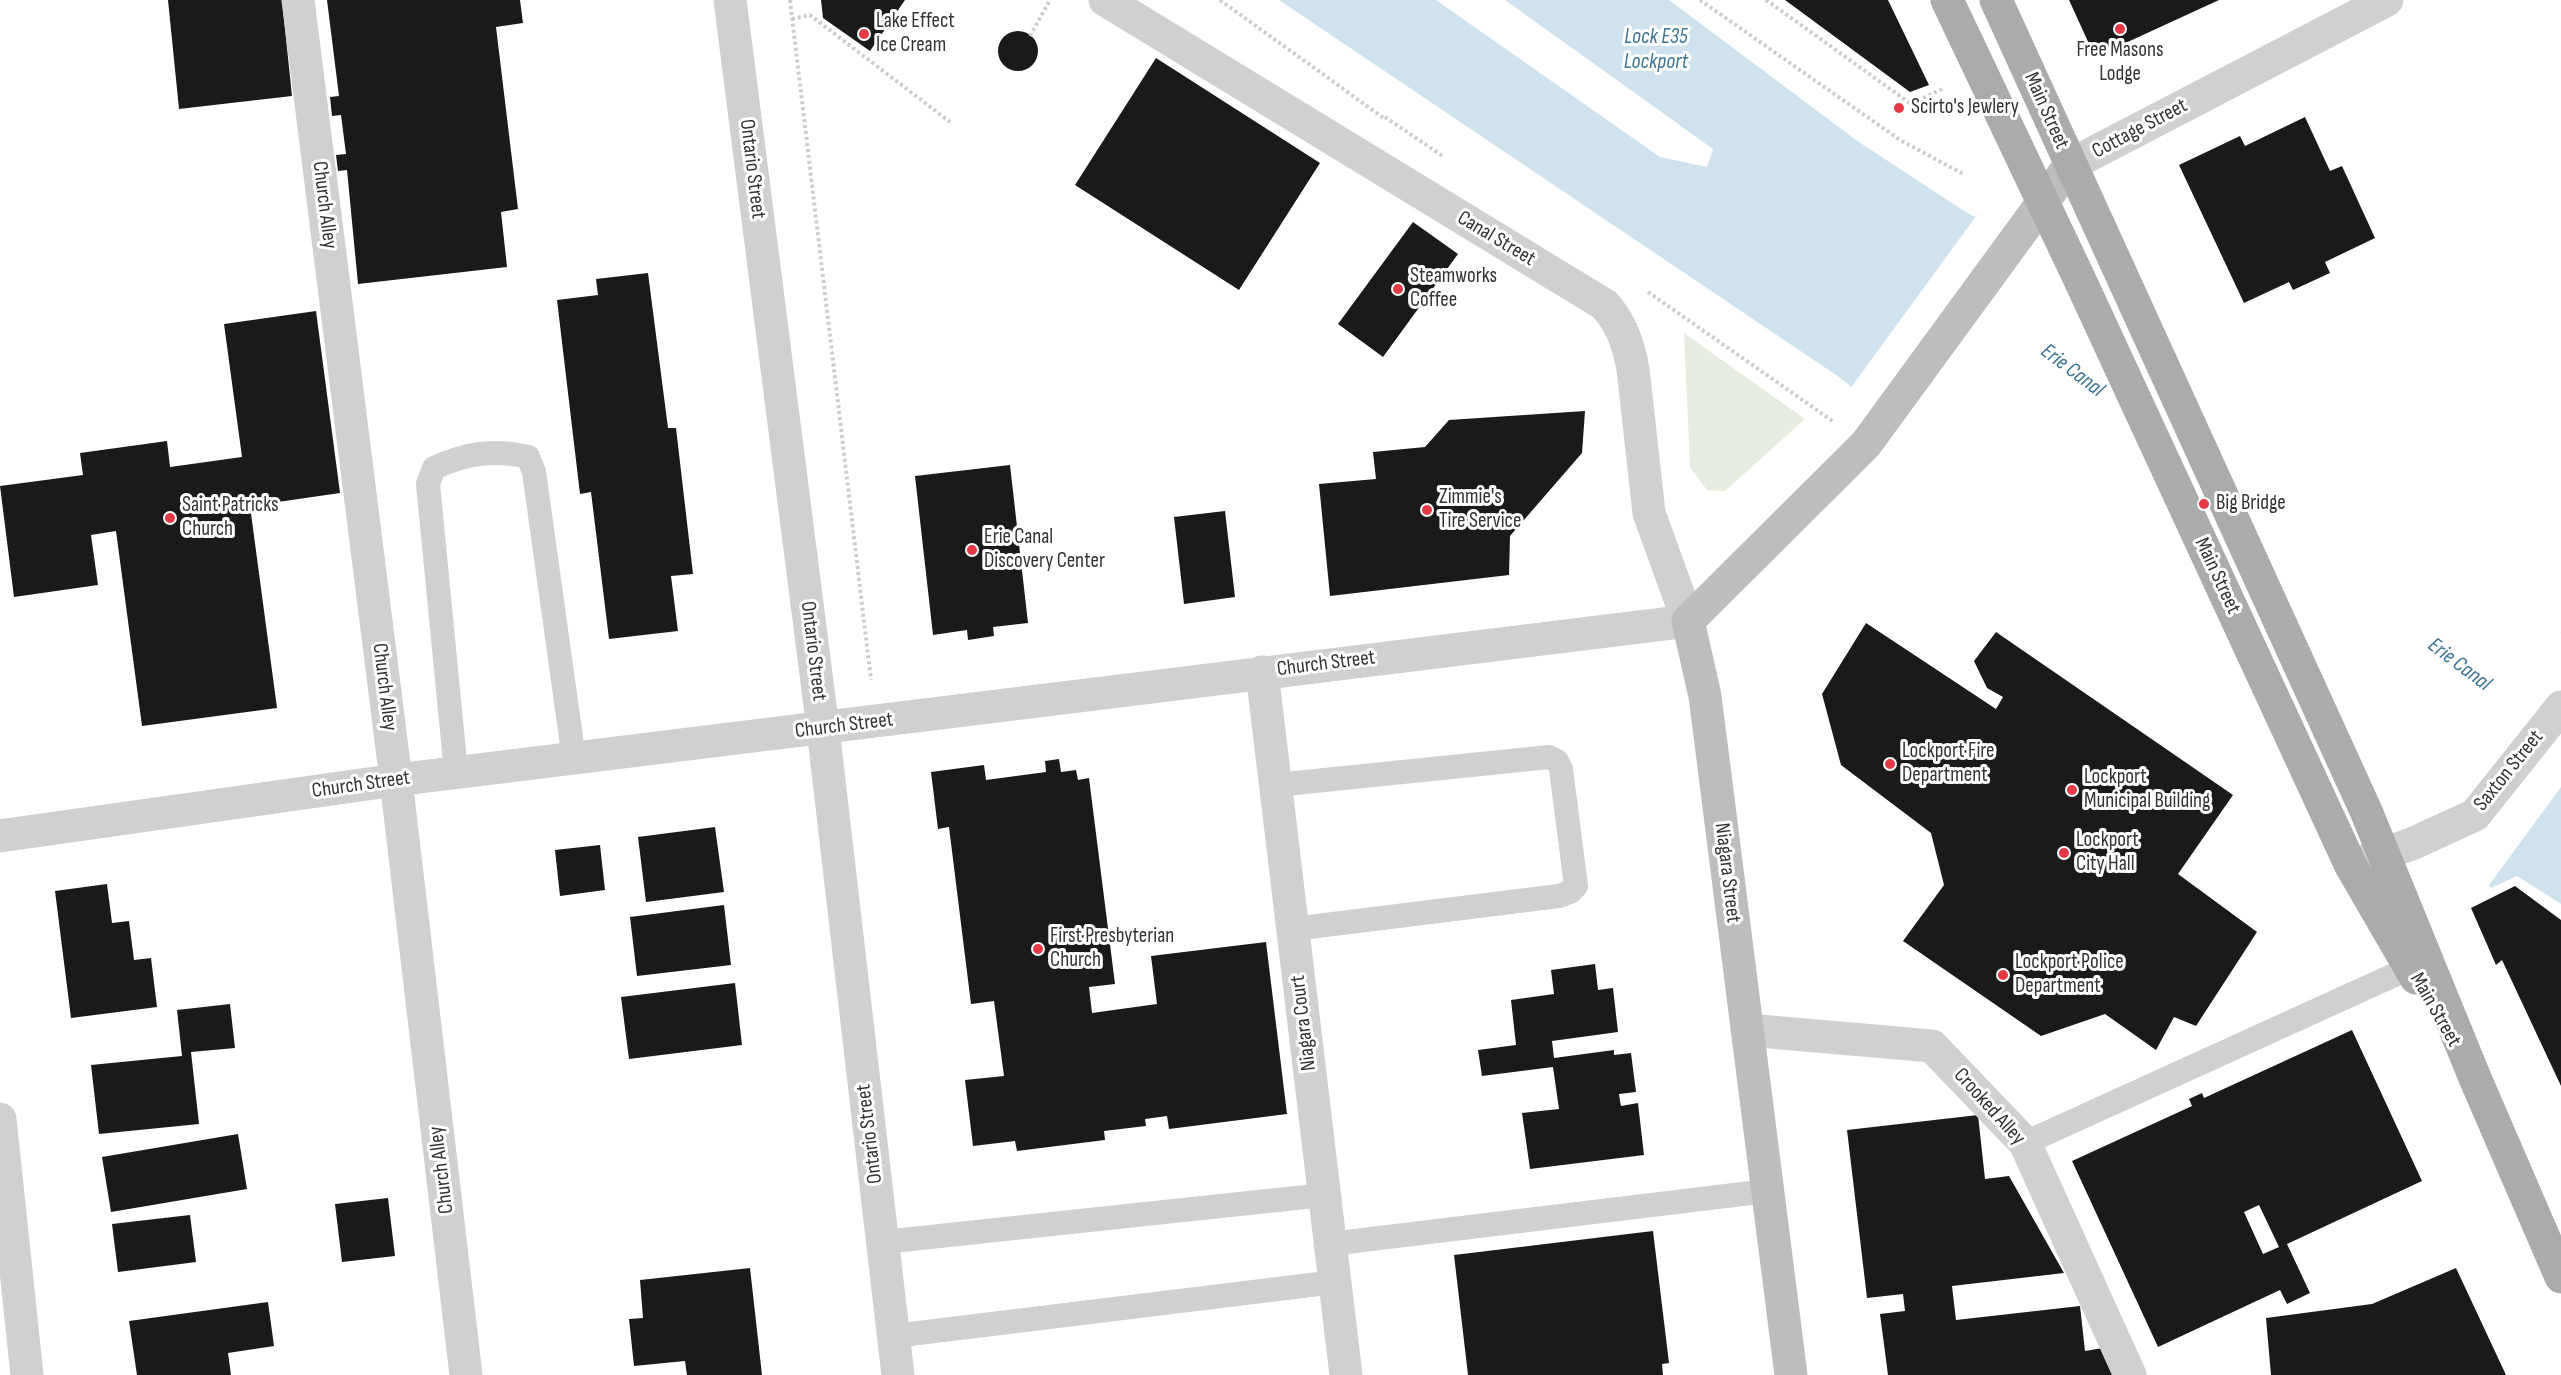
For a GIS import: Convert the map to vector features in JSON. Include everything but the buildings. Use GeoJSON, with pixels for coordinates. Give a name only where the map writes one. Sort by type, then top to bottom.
{"type":"FeatureCollection","features":[{"type":"Feature","properties":{"kind":"main road","name":"Main Street"},"geometry":{"type":"LineString","coordinates":[[1947,0],[2044,202],[2351,866],[2419,964]]}},
{"type":"Feature","properties":{"kind":"main road","name":"Main Street"},"geometry":{"type":"LineString","coordinates":[[1996,0],[2366,810],[2384,854],[2419,964],[2475,1078],[2561,1277]]}},
{"type":"Feature","properties":{"kind":"street","name":"Church Alley"},"geometry":{"type":"LineString","coordinates":[[298,0],[396,780],[466,1375]]}},
{"type":"Feature","properties":{"kind":"street","name":"Ontario Street"},"geometry":{"type":"LineString","coordinates":[[730,0],[823,729],[898,1375]]}},
{"type":"Feature","properties":{"kind":"street","name":"Canal Street"},"geometry":{"type":"LineString","coordinates":[[1105,0],[1605,305],[1619,323],[1628,346],[1633,369],[1649,513],[1688,621]]}},
{"type":"Feature","properties":{"kind":"street","name":"Cottage Street"},"geometry":{"type":"LineString","coordinates":[[1688,621],[1866,444],[2070,165],[2387,0]]}},
{"type":"Feature","properties":{"kind":"street","name":"Church Street"},"geometry":{"type":"LineString","coordinates":[[0,836],[456,772],[823,729],[1262,672],[1688,621]]}},
{"type":"Feature","properties":{"kind":"street","name":"Niagara Street"},"geometry":{"type":"LineString","coordinates":[[1688,621],[1705,696],[1791,1375]]}},
{"type":"Feature","properties":{"kind":"street","name":"Niagara Court"},"geometry":{"type":"LineString","coordinates":[[1262,672],[1346,1375]]}},
{"type":"Feature","properties":{"kind":"street","name":"Saxton Street"},"geometry":{"type":"LineString","coordinates":[[2351,866],[2414,843],[2475,815],[2561,707]]}},
{"type":"Feature","properties":{"kind":"street","name":"Crooked Alley"},"geometry":{"type":"LineString","coordinates":[[1747,1030],[1932,1046],[2025,1143],[2130,1375]]}},
{"type":"Feature","properties":{"kind":"street"},"geometry":{"type":"LineString","coordinates":[[0,1119],[27,1375]]}},
{"type":"Feature","properties":{"kind":"lane"},"geometry":{"type":"LineString","coordinates":[[456,772],[428,484],[434,468],[442,464],[457,457],[492,453],[503,452],[528,457],[534,472],[574,759]]}},
{"type":"Feature","properties":{"kind":"lane"},"geometry":{"type":"LineString","coordinates":[[1276,785],[1549,757],[1557,761],[1562,769],[1576,886],[1570,892],[1559,896],[1293,928]]}},
{"type":"Feature","properties":{"kind":"lane"},"geometry":{"type":"LineString","coordinates":[[2025,1143],[2419,964]]}},
{"type":"Feature","properties":{"kind":"lane"},"geometry":{"type":"LineString","coordinates":[[1330,1244],[1767,1191]]}},
{"type":"Feature","properties":{"kind":"lane"},"geometry":{"type":"LineString","coordinates":[[883,1242],[1324,1195]]}},
{"type":"Feature","properties":{"kind":"lane"},"geometry":{"type":"LineString","coordinates":[[894,1336],[1335,1282]]}},
{"type":"Feature","properties":{"kind":"path"},"geometry":{"type":"LineString","coordinates":[[790,0],[871,681]]}},
{"type":"Feature","properties":{"kind":"path"},"geometry":{"type":"LineString","coordinates":[[1029,36],[1050,0]]}},
{"type":"Feature","properties":{"kind":"path"},"geometry":{"type":"LineString","coordinates":[[1220,0],[1385,117],[1388,174]]}},
{"type":"Feature","properties":{"kind":"path"},"geometry":{"type":"LineString","coordinates":[[1700,0],[1900,140],[1965,175]]}},
{"type":"Feature","properties":{"kind":"path"},"geometry":{"type":"LineString","coordinates":[[1767,0],[1911,104],[1942,89]]}},
{"type":"Feature","properties":{"kind":"path"},"geometry":{"type":"LineString","coordinates":[[792,19],[810,15],[950,122]]}},
{"type":"Feature","properties":{"kind":"shaded area"},"geometry":{"type":"Polygon","coordinates":[[[1684,333],[1805,419],[1725,491],[1707,490],[1690,467],[1684,333]]]}},
{"type":"Feature","properties":{"kind":"water"},"geometry":{"type":"Polygon","coordinates":[[[1279,0],[1436,0],[1660,157],[1707,167],[1713,149],[1505,0],[1669,0],[1856,140],[1961,209],[1975,217],[1979,212],[2561,633],[2561,904],[2517,876],[2491,888],[1839,377],[1279,0]]]}},
{"type":"Feature","properties":{"kind":"pier"},"geometry":{"type":"Polygon","coordinates":[[[1979,212],[2142,321],[2561,633],[2561,787],[2489,885],[2491,888],[2488,889],[1850,389],[1979,212]]]}},
{"type":"Feature","properties":{"kind":"place","name":"Free Masons Lodge"},"geometry":{"type":"Point","coordinates":[2120,29]}},
{"type":"Feature","properties":{"kind":"place","name":"Lake Effect Ice Cream"},"geometry":{"type":"Point","coordinates":[864,34]}},
{"type":"Feature","properties":{"kind":"place","name":"Scirto's Jewlery"},"geometry":{"type":"Point","coordinates":[1899,108]}},
{"type":"Feature","properties":{"kind":"place","name":"Steamworks Coffee"},"geometry":{"type":"Point","coordinates":[1398,289]}},
{"type":"Feature","properties":{"kind":"place","name":"Big Bridge"},"geometry":{"type":"Point","coordinates":[2204,504]}},
{"type":"Feature","properties":{"kind":"place","name":"Zimmie's Tire Service"},"geometry":{"type":"Point","coordinates":[1427,510]}},
{"type":"Feature","properties":{"kind":"place","name":"Saint Patricks Church"},"geometry":{"type":"Point","coordinates":[170,518]}},
{"type":"Feature","properties":{"kind":"place","name":"Erie Canal Discovery Center"},"geometry":{"type":"Point","coordinates":[972,550]}},
{"type":"Feature","properties":{"kind":"place","name":"Lockport Fire Department"},"geometry":{"type":"Point","coordinates":[1890,764]}},
{"type":"Feature","properties":{"kind":"place","name":"Lockport Municipal Building"},"geometry":{"type":"Point","coordinates":[2072,790]}},
{"type":"Feature","properties":{"kind":"place","name":"Lockport City Hall"},"geometry":{"type":"Point","coordinates":[2064,853]}},
{"type":"Feature","properties":{"kind":"place","name":"First Presbyterian Church"},"geometry":{"type":"Point","coordinates":[1038,949]}},
{"type":"Feature","properties":{"kind":"place","name":"Lockport Police Department"},"geometry":{"type":"Point","coordinates":[2003,975]}},
{"type":"Feature","properties":{"kind":"water label","name":"Lock E35 Lockport"},"geometry":{"type":"Point","coordinates":[1656,50]}},
{"type":"Feature","properties":{"kind":"water label","name":"Erie Canal"},"geometry":{"type":"Point","coordinates":[2072,371]}},
{"type":"Feature","properties":{"kind":"water label","name":"Erie Canal"},"geometry":{"type":"Point","coordinates":[2459,665]}}]}
